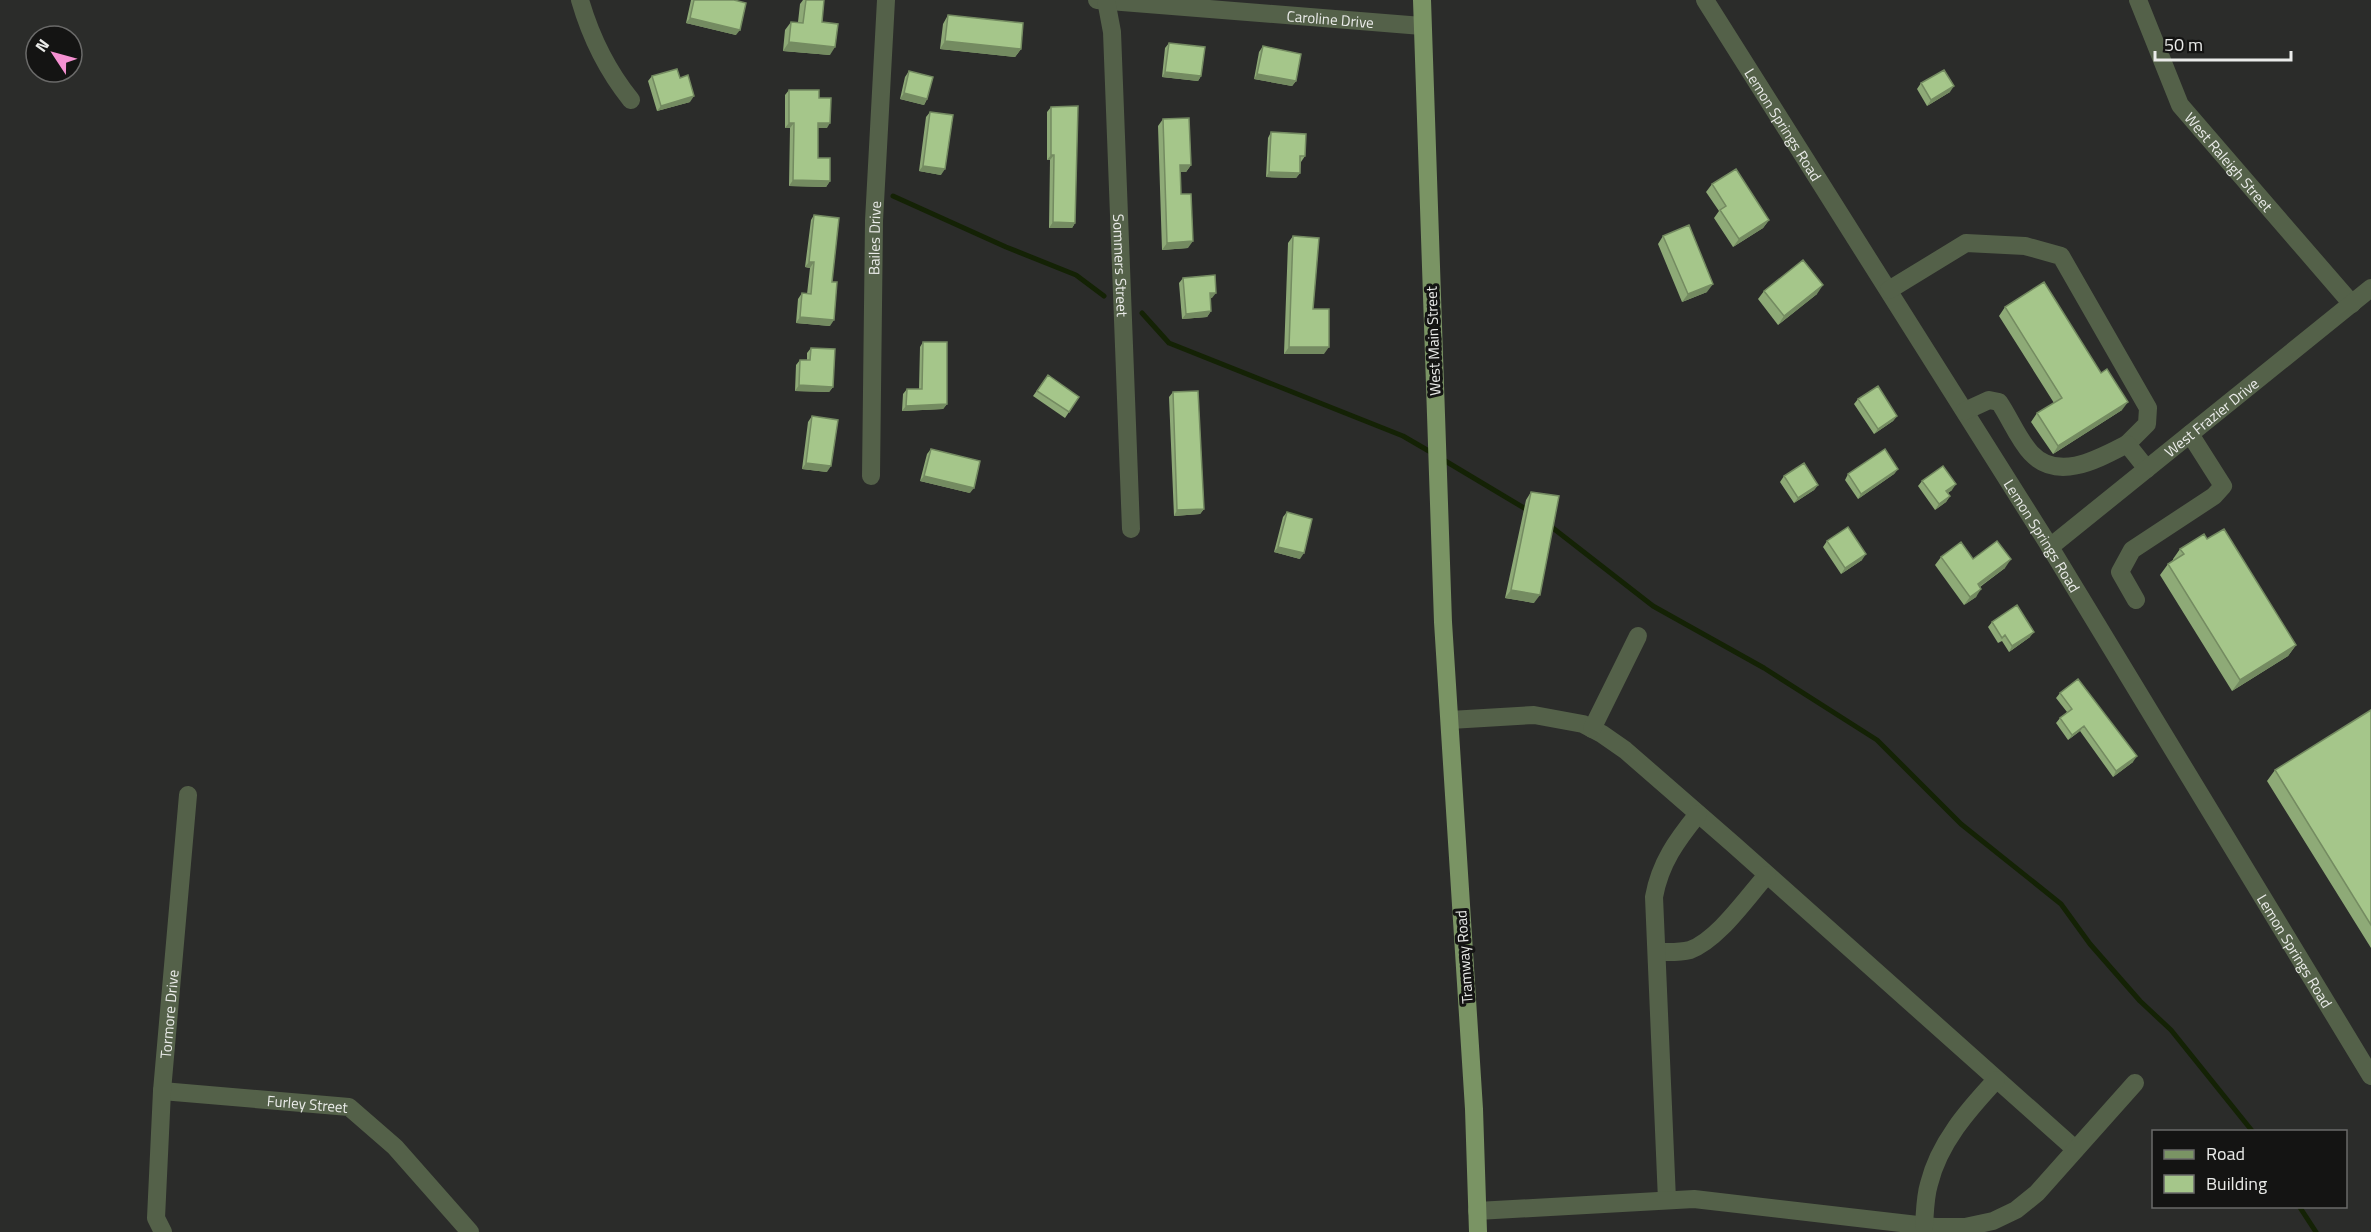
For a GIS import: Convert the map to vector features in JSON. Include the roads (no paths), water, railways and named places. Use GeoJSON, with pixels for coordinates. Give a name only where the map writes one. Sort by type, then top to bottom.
{"type":"FeatureCollection","features":[{"type":"Feature","properties":{"kind":"main road","name":"West Main Street"},"geometry":{"type":"LineString","coordinates":[[1422,0],[1447,681]]}},
{"type":"Feature","properties":{"kind":"main road","name":"Tramway Road"},"geometry":{"type":"LineString","coordinates":[[1447,681],[1474,1109],[1478,1232]]}},
{"type":"Feature","properties":{"kind":"street"},"geometry":{"type":"LineString","coordinates":[[580,0],[595,45],[613,77],[631,100]]}},
{"type":"Feature","properties":{"kind":"street","name":"Bailes Drive"},"geometry":{"type":"LineString","coordinates":[[871,476],[874,221],[886,0]]}},
{"type":"Feature","properties":{"kind":"street","name":"Caroline Drive"},"geometry":{"type":"LineString","coordinates":[[1103,0],[1422,26]]}},
{"type":"Feature","properties":{"kind":"street","name":"Sommers Street"},"geometry":{"type":"LineString","coordinates":[[1103,0],[1112,32],[1131,529]]}},
{"type":"Feature","properties":{"kind":"street","name":"Lemon Springs Road"},"geometry":{"type":"LineString","coordinates":[[1705,0],[2050,547],[2371,1076]]}},
{"type":"Feature","properties":{"kind":"street","name":"West Raleigh Street"},"geometry":{"type":"LineString","coordinates":[[2138,0],[2180,105],[2352,304]]}},
{"type":"Feature","properties":{"kind":"street"},"geometry":{"type":"LineString","coordinates":[[1888,290],[1966,243],[2025,246],[2061,256],[2148,408],[2147,424],[2127,444],[2094,462],[2058,468],[2044,465],[2029,452],[1999,402],[1989,400],[1965,411]]}},
{"type":"Feature","properties":{"kind":"street","name":"West Frazier Drive"},"geometry":{"type":"LineString","coordinates":[[2050,547],[2371,288]]}},
{"type":"Feature","properties":{"kind":"street"},"geometry":{"type":"LineString","coordinates":[[2136,600],[2120,572],[2132,550],[2214,496],[2223,486],[2190,434]]}},
{"type":"Feature","properties":{"kind":"street"},"geometry":{"type":"LineString","coordinates":[[2127,444],[2147,469]]}},
{"type":"Feature","properties":{"kind":"street"},"geometry":{"type":"LineString","coordinates":[[1592,729],[1638,636]]}},
{"type":"Feature","properties":{"kind":"street"},"geometry":{"type":"LineString","coordinates":[[1450,720],[1534,716],[1558,718],[1592,729],[1624,750],[2075,1149]]}},
{"type":"Feature","properties":{"kind":"street","name":"Tormore Drive"},"geometry":{"type":"LineString","coordinates":[[163,1232],[156,1218],[162,1091],[188,795]]}},
{"type":"Feature","properties":{"kind":"street"},"geometry":{"type":"LineString","coordinates":[[1666,1200],[1654,897],[1658,876],[1667,856],[1698,814]]}},
{"type":"Feature","properties":{"kind":"street"},"geometry":{"type":"LineString","coordinates":[[1657,952],[1688,950],[1702,944],[1717,932],[1767,875]]}},
{"type":"Feature","properties":{"kind":"street"},"geometry":{"type":"LineString","coordinates":[[1924,1226],[1928,1185],[1938,1159],[1956,1128],[1996,1080]]}},
{"type":"Feature","properties":{"kind":"street"},"geometry":{"type":"LineString","coordinates":[[1477,1211],[1694,1199],[1924,1226],[1965,1227],[1993,1221],[2016,1210],[2037,1193],[2135,1083]]}},
{"type":"Feature","properties":{"kind":"street","name":"Furley Street"},"geometry":{"type":"LineString","coordinates":[[162,1091],[349,1107],[394,1146],[470,1232]]}},
{"type":"Feature","properties":{"kind":"waterway"},"geometry":{"type":"LineString","coordinates":[[893,196],[1006,247],[1076,275],[1104,296]]}},
{"type":"Feature","properties":{"kind":"waterway"},"geometry":{"type":"LineString","coordinates":[[1142,313],[1169,343],[1403,436],[1434,454]]}},
{"type":"Feature","properties":{"kind":"waterway"},"geometry":{"type":"LineString","coordinates":[[1442,459],[1529,511]]}},
{"type":"Feature","properties":{"kind":"waterway"},"geometry":{"type":"LineString","coordinates":[[1549,525],[1653,606],[1764,668],[1877,740],[1961,824],[2061,904],[2090,944],[2140,1001],[2171,1030],[2251,1130]]}},
{"type":"Feature","properties":{"kind":"waterway"},"geometry":{"type":"LineString","coordinates":[[2300,1208],[2316,1232]]}}]}
